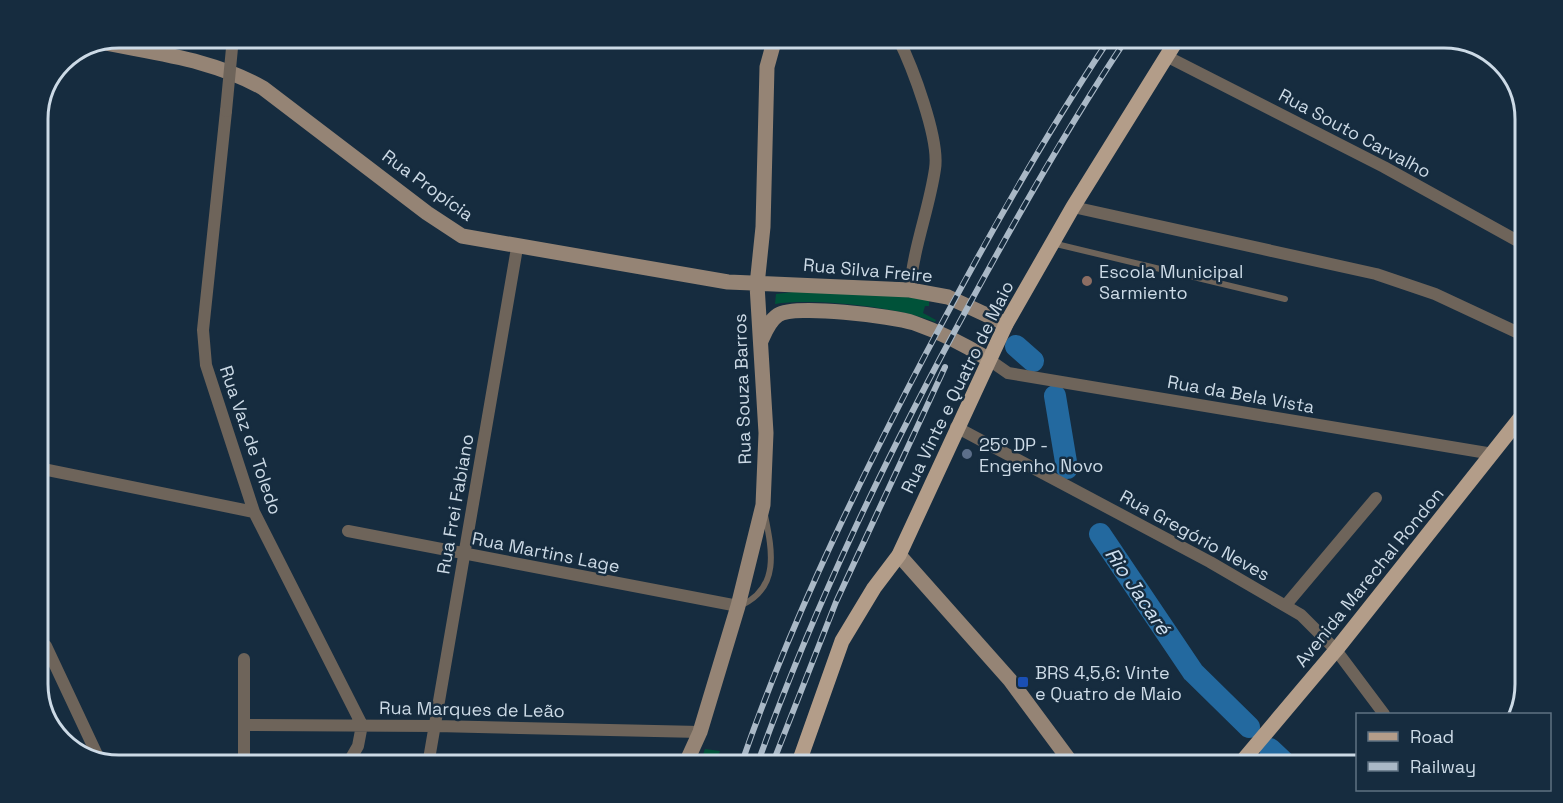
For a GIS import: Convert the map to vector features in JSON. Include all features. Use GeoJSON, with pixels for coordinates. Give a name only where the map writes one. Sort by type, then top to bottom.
{"type":"FeatureCollection","features":[{"type":"Feature","properties":{"kind":"main road","name":"Rua Propícia"},"geometry":{"type":"LineString","coordinates":[[131,48],[205,62],[263,88],[462,237],[517,248],[757,285]]}},
{"type":"Feature","properties":{"kind":"main road","name":"Rua Souza Barros"},"geometry":{"type":"LineString","coordinates":[[690,755],[700,732],[738,606],[763,504],[766,433],[757,285],[763,227],[767,67],[772,48]]}},
{"type":"Feature","properties":{"kind":"main road","name":"Rua Vinte e Quatro de Maio"},"geometry":{"type":"LineString","coordinates":[[802,755],[842,641],[874,588],[898,555],[1006,324],[1073,207],[1171,48]]}},
{"type":"Feature","properties":{"kind":"main road"},"geometry":{"type":"LineString","coordinates":[[741,283],[758,307]]}},
{"type":"Feature","properties":{"kind":"main road","name":"Rua Silva Freire"},"geometry":{"type":"LineString","coordinates":[[757,285],[801,283],[910,290],[948,297],[1006,324]]}},
{"type":"Feature","properties":{"kind":"main road"},"geometry":{"type":"LineString","coordinates":[[759,344],[772,320],[789,310],[800,310],[894,318],[912,322],[988,359]]}},
{"type":"Feature","properties":{"kind":"main road","name":"Avenida Marechal Rondon"},"geometry":{"type":"LineString","coordinates":[[1247,755],[1336,650],[1515,425]]}},
{"type":"Feature","properties":{"kind":"main road"},"geometry":{"type":"LineString","coordinates":[[898,555],[1010,681],[1066,755]]}},
{"type":"Feature","properties":{"kind":"street","name":"Rua Vaz de Toledo"},"geometry":{"type":"LineString","coordinates":[[232,48],[203,330],[206,365],[254,512],[362,725]]}},
{"type":"Feature","properties":{"kind":"street"},"geometry":{"type":"LineString","coordinates":[[902,48],[918,84],[936,166],[914,256],[910,290]]}},
{"type":"Feature","properties":{"kind":"street","name":"Rua Souto Carvalho"},"geometry":{"type":"LineString","coordinates":[[1166,56],[1384,167],[1515,239]]}},
{"type":"Feature","properties":{"kind":"street"},"geometry":{"type":"LineString","coordinates":[[1073,207],[1376,274],[1435,294],[1515,331]]}},
{"type":"Feature","properties":{"kind":"street","name":"Rua Frei Fabiano"},"geometry":{"type":"LineString","coordinates":[[431,755],[517,248]]}},
{"type":"Feature","properties":{"kind":"street","name":"Rua da Bela Vista"},"geometry":{"type":"LineString","coordinates":[[988,359],[1008,373],[1493,454]]}},
{"type":"Feature","properties":{"kind":"street","name":"Rua Gregório Neves"},"geometry":{"type":"LineString","coordinates":[[956,427],[1210,562],[1309,621],[1336,650],[1383,713]]}},
{"type":"Feature","properties":{"kind":"street"},"geometry":{"type":"LineString","coordinates":[[48,470],[254,512]]}},
{"type":"Feature","properties":{"kind":"street"},"geometry":{"type":"LineString","coordinates":[[1285,606],[1376,498]]}},
{"type":"Feature","properties":{"kind":"street","name":"Rua Martins Lage"},"geometry":{"type":"LineString","coordinates":[[348,531],[738,606]]}},
{"type":"Feature","properties":{"kind":"street"},"geometry":{"type":"LineString","coordinates":[[48,650],[95,751]]}},
{"type":"Feature","properties":{"kind":"street"},"geometry":{"type":"LineString","coordinates":[[244,659],[244,755]]}},
{"type":"Feature","properties":{"kind":"street","name":"Rua Marques de Leão"},"geometry":{"type":"LineString","coordinates":[[244,725],[436,726],[700,732]]}},
{"type":"Feature","properties":{"kind":"street"},"geometry":{"type":"LineString","coordinates":[[353,755],[358,746],[362,725]]}},
{"type":"Feature","properties":{"kind":"lane"},"geometry":{"type":"LineString","coordinates":[[1052,243],[1285,299]]}},
{"type":"Feature","properties":{"kind":"green space"},"geometry":{"type":"Polygon","coordinates":[[[801,291],[883,294],[929,300],[929,306],[925,306],[923,313],[936,320],[935,322],[900,312],[856,305],[812,302],[775,304],[776,294],[801,291]]]}},
{"type":"Feature","properties":{"kind":"green space"},"geometry":{"type":"Polygon","coordinates":[[[705,749],[720,751],[718,755],[703,755],[705,749]]]}},
{"type":"Feature","properties":{"kind":"waterway","name":"Rio Jacaré"},"geometry":{"type":"LineString","coordinates":[[1016,346],[1033,361]]}},
{"type":"Feature","properties":{"kind":"waterway","name":"Rio Jacaré"},"geometry":{"type":"LineString","coordinates":[[1055,396],[1067,468]]}},
{"type":"Feature","properties":{"kind":"waterway","name":"Rio Jacaré"},"geometry":{"type":"LineString","coordinates":[[1100,534],[1193,672],[1249,727]]}},
{"type":"Feature","properties":{"kind":"waterway","name":"Rio Jacaré"},"geometry":{"type":"LineString","coordinates":[[1270,749],[1276,755]]}},
{"type":"Feature","properties":{"kind":"railway"},"geometry":{"type":"LineString","coordinates":[[745,755],[797,621],[862,480],[908,388],[1004,210],[1103,48]]}},
{"type":"Feature","properties":{"kind":"railway"},"geometry":{"type":"LineString","coordinates":[[761,755],[828,588],[910,416],[1026,202],[1065,135],[1121,48]]}},
{"type":"Feature","properties":{"kind":"railway"},"geometry":{"type":"LineString","coordinates":[[776,755],[836,602],[945,367]]}},
{"type":"Feature","properties":{"kind":"place","name":"Escola Municipal Sarmiento"},"geometry":{"type":"Point","coordinates":[1087,281]}},
{"type":"Feature","properties":{"kind":"place","name":"25º DP - Engenho Novo"},"geometry":{"type":"Point","coordinates":[967,454]}},
{"type":"Feature","properties":{"kind":"place","name":"BRS 4,5,6: Vinte e Quatro de Maio"},"geometry":{"type":"Point","coordinates":[1023,682]}}]}
